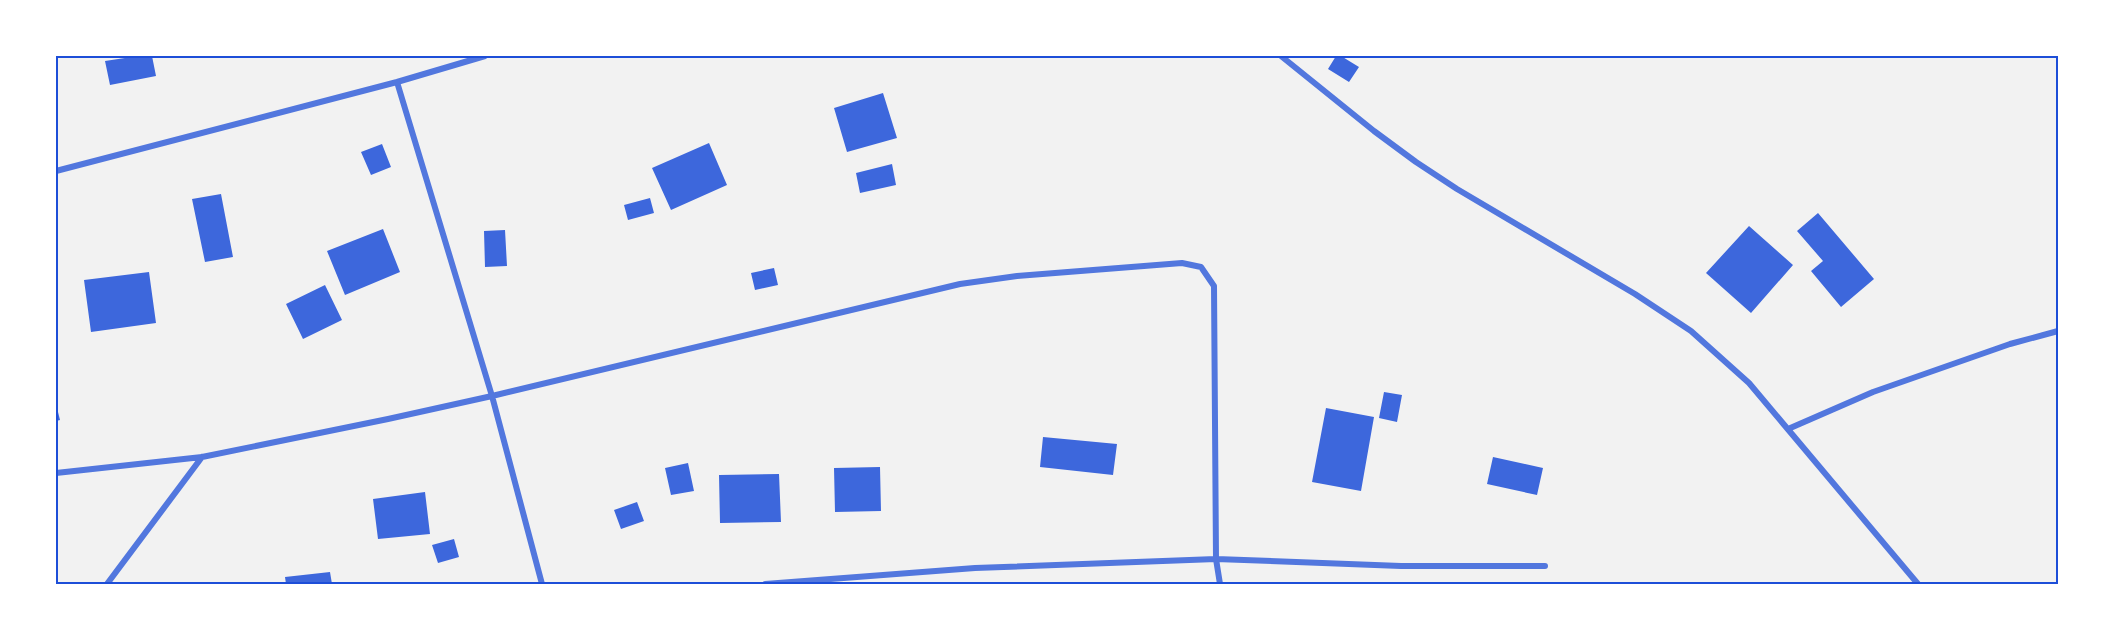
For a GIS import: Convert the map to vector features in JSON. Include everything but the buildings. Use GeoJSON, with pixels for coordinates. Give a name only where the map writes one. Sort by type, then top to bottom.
{"type":"FeatureCollection","features":[{"type":"Feature","properties":{"kind":"street"},"geometry":{"type":"LineString","coordinates":[[56,171],[397,82],[485,56]]}},
{"type":"Feature","properties":{"kind":"street"},"geometry":{"type":"LineString","coordinates":[[1281,56],[1416,162],[1457,189],[1635,294],[1691,331],[1749,383],[1918,585]]}},
{"type":"Feature","properties":{"kind":"street"},"geometry":{"type":"LineString","coordinates":[[397,82],[492,396],[542,585]]}},
{"type":"Feature","properties":{"kind":"street"},"geometry":{"type":"LineString","coordinates":[[56,472],[202,457],[492,396],[960,284],[1017,276],[1182,263],[1202,267],[1214,286],[1216,560],[1220,585]]}},
{"type":"Feature","properties":{"kind":"street"},"geometry":{"type":"LineString","coordinates":[[1788,429],[1873,392],[2010,344],[2058,331]]}},
{"type":"Feature","properties":{"kind":"street"},"geometry":{"type":"LineString","coordinates":[[107,585],[202,457]]}},
{"type":"Feature","properties":{"kind":"street"},"geometry":{"type":"LineString","coordinates":[[765,585],[975,568],[1216,560],[1401,566],[1545,566]]}}]}
